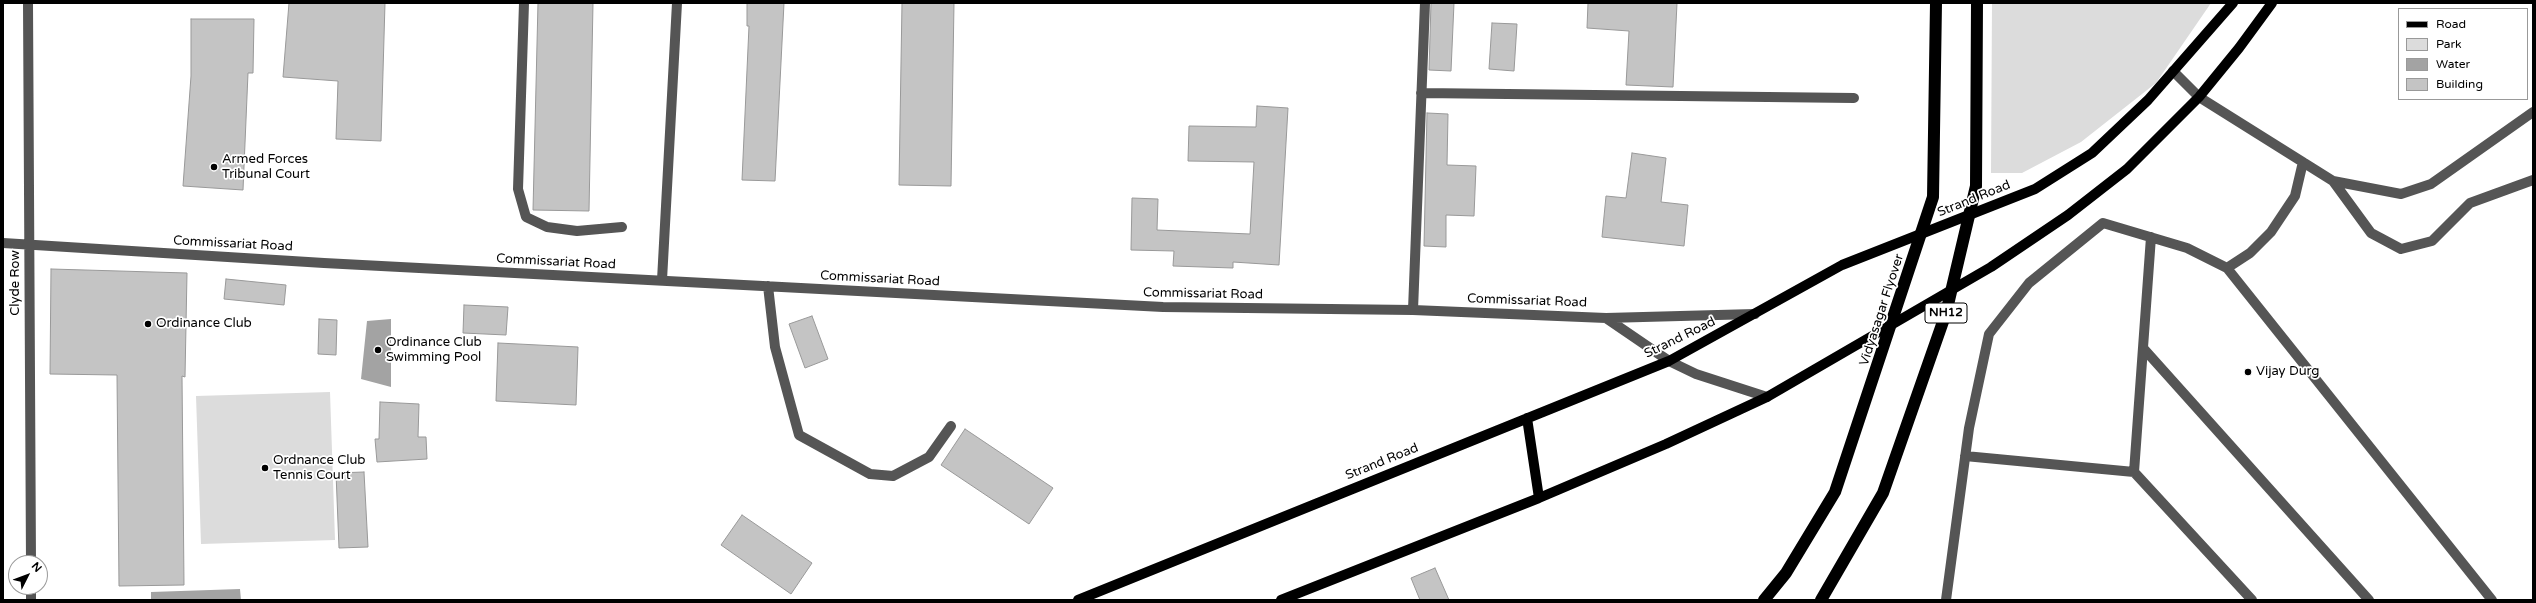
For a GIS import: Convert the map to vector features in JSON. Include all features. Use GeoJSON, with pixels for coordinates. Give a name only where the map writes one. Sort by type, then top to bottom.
{"type":"FeatureCollection","features":[{"type":"Feature","properties":{"kind":"highway","name":"Vidyasagar Flyover"},"geometry":{"type":"LineString","coordinates":[[1764,600],[1786,573],[1835,492],[1933,197],[1936,3]]}},
{"type":"Feature","properties":{"kind":"highway","name":"NH12"},"geometry":{"type":"LineString","coordinates":[[1821,600],[1883,493],[1946,313],[1976,186],[1977,3]]}},
{"type":"Feature","properties":{"kind":"main road","name":"Strand Road"},"geometry":{"type":"LineString","coordinates":[[1078,600],[1669,361],[1842,265],[2035,189],[2092,153],[2148,100],[2233,3]]}},
{"type":"Feature","properties":{"kind":"main road"},"geometry":{"type":"LineString","coordinates":[[1281,600],[1538,498],[1666,444],[1766,397],[1991,267],[2068,215],[2127,169],[2199,97],[2272,3]]}},
{"type":"Feature","properties":{"kind":"main road"},"geometry":{"type":"LineString","coordinates":[[1527,418],[1538,498]]}},
{"type":"Feature","properties":{"kind":"street","name":"Clyde Row"},"geometry":{"type":"LineString","coordinates":[[28,3],[31,555]]}},
{"type":"Feature","properties":{"kind":"street"},"geometry":{"type":"LineString","coordinates":[[524,3],[518,189],[526,217],[548,227],[577,231],[622,227]]}},
{"type":"Feature","properties":{"kind":"street"},"geometry":{"type":"LineString","coordinates":[[662,280],[677,3]]}},
{"type":"Feature","properties":{"kind":"street"},"geometry":{"type":"LineString","coordinates":[[1413,310],[1425,3]]}},
{"type":"Feature","properties":{"kind":"street"},"geometry":{"type":"LineString","coordinates":[[2173,71],[2199,97],[2333,181],[2371,233],[2401,249],[2432,242],[2470,203],[2533,180]]}},
{"type":"Feature","properties":{"kind":"street"},"geometry":{"type":"LineString","coordinates":[[1421,92],[1854,98]]}},
{"type":"Feature","properties":{"kind":"street"},"geometry":{"type":"LineString","coordinates":[[2333,181],[2401,194],[2431,184],[2533,112]]}},
{"type":"Feature","properties":{"kind":"street"},"geometry":{"type":"LineString","coordinates":[[2227,268],[2250,253],[2271,232],[2295,196],[2303,162]]}},
{"type":"Feature","properties":{"kind":"street"},"geometry":{"type":"LineString","coordinates":[[1946,600],[1969,428],[1989,334],[2029,283],[2103,223],[2187,248],[2227,268],[2492,600]]}},
{"type":"Feature","properties":{"kind":"street"},"geometry":{"type":"LineString","coordinates":[[2134,472],[2151,237]]}},
{"type":"Feature","properties":{"kind":"street","name":"Commissariat Road"},"geometry":{"type":"LineString","coordinates":[[3,243],[1163,307],[1413,310],[1606,318],[1756,314]]}},
{"type":"Feature","properties":{"kind":"street"},"geometry":{"type":"LineString","coordinates":[[768,286],[775,348],[799,434],[870,474],[893,476],[929,457],[951,426]]}},
{"type":"Feature","properties":{"kind":"street"},"geometry":{"type":"LineString","coordinates":[[1606,318],[1669,361],[1696,374],[1766,397]]}},
{"type":"Feature","properties":{"kind":"street"},"geometry":{"type":"LineString","coordinates":[[2144,349],[2369,600]]}},
{"type":"Feature","properties":{"kind":"street"},"geometry":{"type":"LineString","coordinates":[[1965,456],[2134,472],[2252,600]]}},
{"type":"Feature","properties":{"kind":"green space"},"geometry":{"type":"Polygon","coordinates":[[[1992,3],[2211,3],[2156,83],[2081,142],[2022,173],[1991,173],[1992,3]]]}},
{"type":"Feature","properties":{"kind":"green space","name":"Ordnance Club Tennis Court"},"geometry":{"type":"Polygon","coordinates":[[[330,392],[335,540],[201,544],[196,396],[330,392]]]}},
{"type":"Feature","properties":{"kind":"water","name":"Ordinance Club Swimming Pool"},"geometry":{"type":"Polygon","coordinates":[[[391,319],[391,387],[361,379],[367,321],[391,319]]]}},
{"type":"Feature","properties":{"kind":"water"},"geometry":{"type":"Polygon","coordinates":[[[240,589],[241,600],[151,600],[151,592],[240,589]]]}},
{"type":"Feature","properties":{"kind":"building"},"geometry":{"type":"Polygon","coordinates":[[[289,3],[385,3],[381,141],[336,139],[338,81],[283,77],[289,3]]]}},
{"type":"Feature","properties":{"kind":"building"},"geometry":{"type":"Polygon","coordinates":[[[538,3],[593,3],[589,211],[533,210],[538,3]]]}},
{"type":"Feature","properties":{"kind":"building"},"geometry":{"type":"Polygon","coordinates":[[[747,3],[784,3],[775,181],[742,180],[749,26],[747,26],[747,3]]]}},
{"type":"Feature","properties":{"kind":"building"},"geometry":{"type":"Polygon","coordinates":[[[902,3],[954,3],[951,186],[899,185],[902,3]]]}},
{"type":"Feature","properties":{"kind":"building"},"geometry":{"type":"Polygon","coordinates":[[[1431,3],[1454,3],[1451,71],[1429,70],[1431,3]]]}},
{"type":"Feature","properties":{"kind":"building"},"geometry":{"type":"Polygon","coordinates":[[[1588,3],[1677,3],[1673,87],[1626,85],[1629,31],[1587,28],[1588,3]]]}},
{"type":"Feature","properties":{"kind":"building"},"geometry":{"type":"Polygon","coordinates":[[[191,19],[254,19],[253,73],[248,73],[243,190],[183,186],[191,76],[191,19]]]}},
{"type":"Feature","properties":{"kind":"building"},"geometry":{"type":"Polygon","coordinates":[[[1492,23],[1517,24],[1514,71],[1489,69],[1492,23]]]}},
{"type":"Feature","properties":{"kind":"building"},"geometry":{"type":"Polygon","coordinates":[[[1257,106],[1288,108],[1279,265],[1233,262],[1233,268],[1173,266],[1174,251],[1131,250],[1132,198],[1158,199],[1157,230],[1250,234],[1254,162],[1188,161],[1189,126],[1256,127],[1257,106]]]}},
{"type":"Feature","properties":{"kind":"building"},"geometry":{"type":"Polygon","coordinates":[[[1427,113],[1448,114],[1447,165],[1476,166],[1474,216],[1446,215],[1446,247],[1424,246],[1427,113]]]}},
{"type":"Feature","properties":{"kind":"building"},"geometry":{"type":"Polygon","coordinates":[[[1632,153],[1666,158],[1661,202],[1688,205],[1684,246],[1602,237],[1606,196],[1626,198],[1632,153]]]}},
{"type":"Feature","properties":{"kind":"building"},"geometry":{"type":"Polygon","coordinates":[[[51,269],[187,273],[185,377],[182,376],[184,585],[119,586],[117,375],[50,374],[51,269]]]}},
{"type":"Feature","properties":{"kind":"building"},"geometry":{"type":"Polygon","coordinates":[[[226,279],[286,285],[284,305],[224,299],[226,279]]]}},
{"type":"Feature","properties":{"kind":"building"},"geometry":{"type":"Polygon","coordinates":[[[464,305],[508,307],[506,335],[463,333],[464,305]]]}},
{"type":"Feature","properties":{"kind":"building"},"geometry":{"type":"Polygon","coordinates":[[[812,316],[828,359],[805,368],[789,324],[812,316]]]}},
{"type":"Feature","properties":{"kind":"building"},"geometry":{"type":"Polygon","coordinates":[[[319,319],[337,320],[336,355],[318,354],[319,319]]]}},
{"type":"Feature","properties":{"kind":"building"},"geometry":{"type":"Polygon","coordinates":[[[498,343],[578,347],[576,405],[496,401],[498,343]]]}},
{"type":"Feature","properties":{"kind":"building"},"geometry":{"type":"Polygon","coordinates":[[[380,402],[419,404],[418,437],[426,437],[427,459],[377,462],[375,439],[379,439],[380,402]]]}},
{"type":"Feature","properties":{"kind":"building"},"geometry":{"type":"Polygon","coordinates":[[[965,429],[1053,488],[1029,524],[941,465],[965,429]]]}},
{"type":"Feature","properties":{"kind":"building"},"geometry":{"type":"Polygon","coordinates":[[[364,472],[368,547],[339,548],[336,473],[364,472]]]}},
{"type":"Feature","properties":{"kind":"building"},"geometry":{"type":"Polygon","coordinates":[[[742,515],[812,563],[791,594],[721,545],[742,515]]]}},
{"type":"Feature","properties":{"kind":"building"},"geometry":{"type":"Polygon","coordinates":[[[1435,568],[1449,600],[1420,600],[1411,578],[1435,568]]]}},
{"type":"Feature","properties":{"kind":"place","name":"Armed Forces Tribunal Court"},"geometry":{"type":"Point","coordinates":[214,167]}},
{"type":"Feature","properties":{"kind":"place","name":"Ordinance Club"},"geometry":{"type":"Point","coordinates":[148,324]}},
{"type":"Feature","properties":{"kind":"place","name":"Ordinance Club Swimming Pool"},"geometry":{"type":"Point","coordinates":[378,350]}},
{"type":"Feature","properties":{"kind":"place","name":"Vijay Durg"},"geometry":{"type":"Point","coordinates":[2248,372]}},
{"type":"Feature","properties":{"kind":"place","name":"Ordnance Club Tennis Court"},"geometry":{"type":"Point","coordinates":[265,468]}}]}
